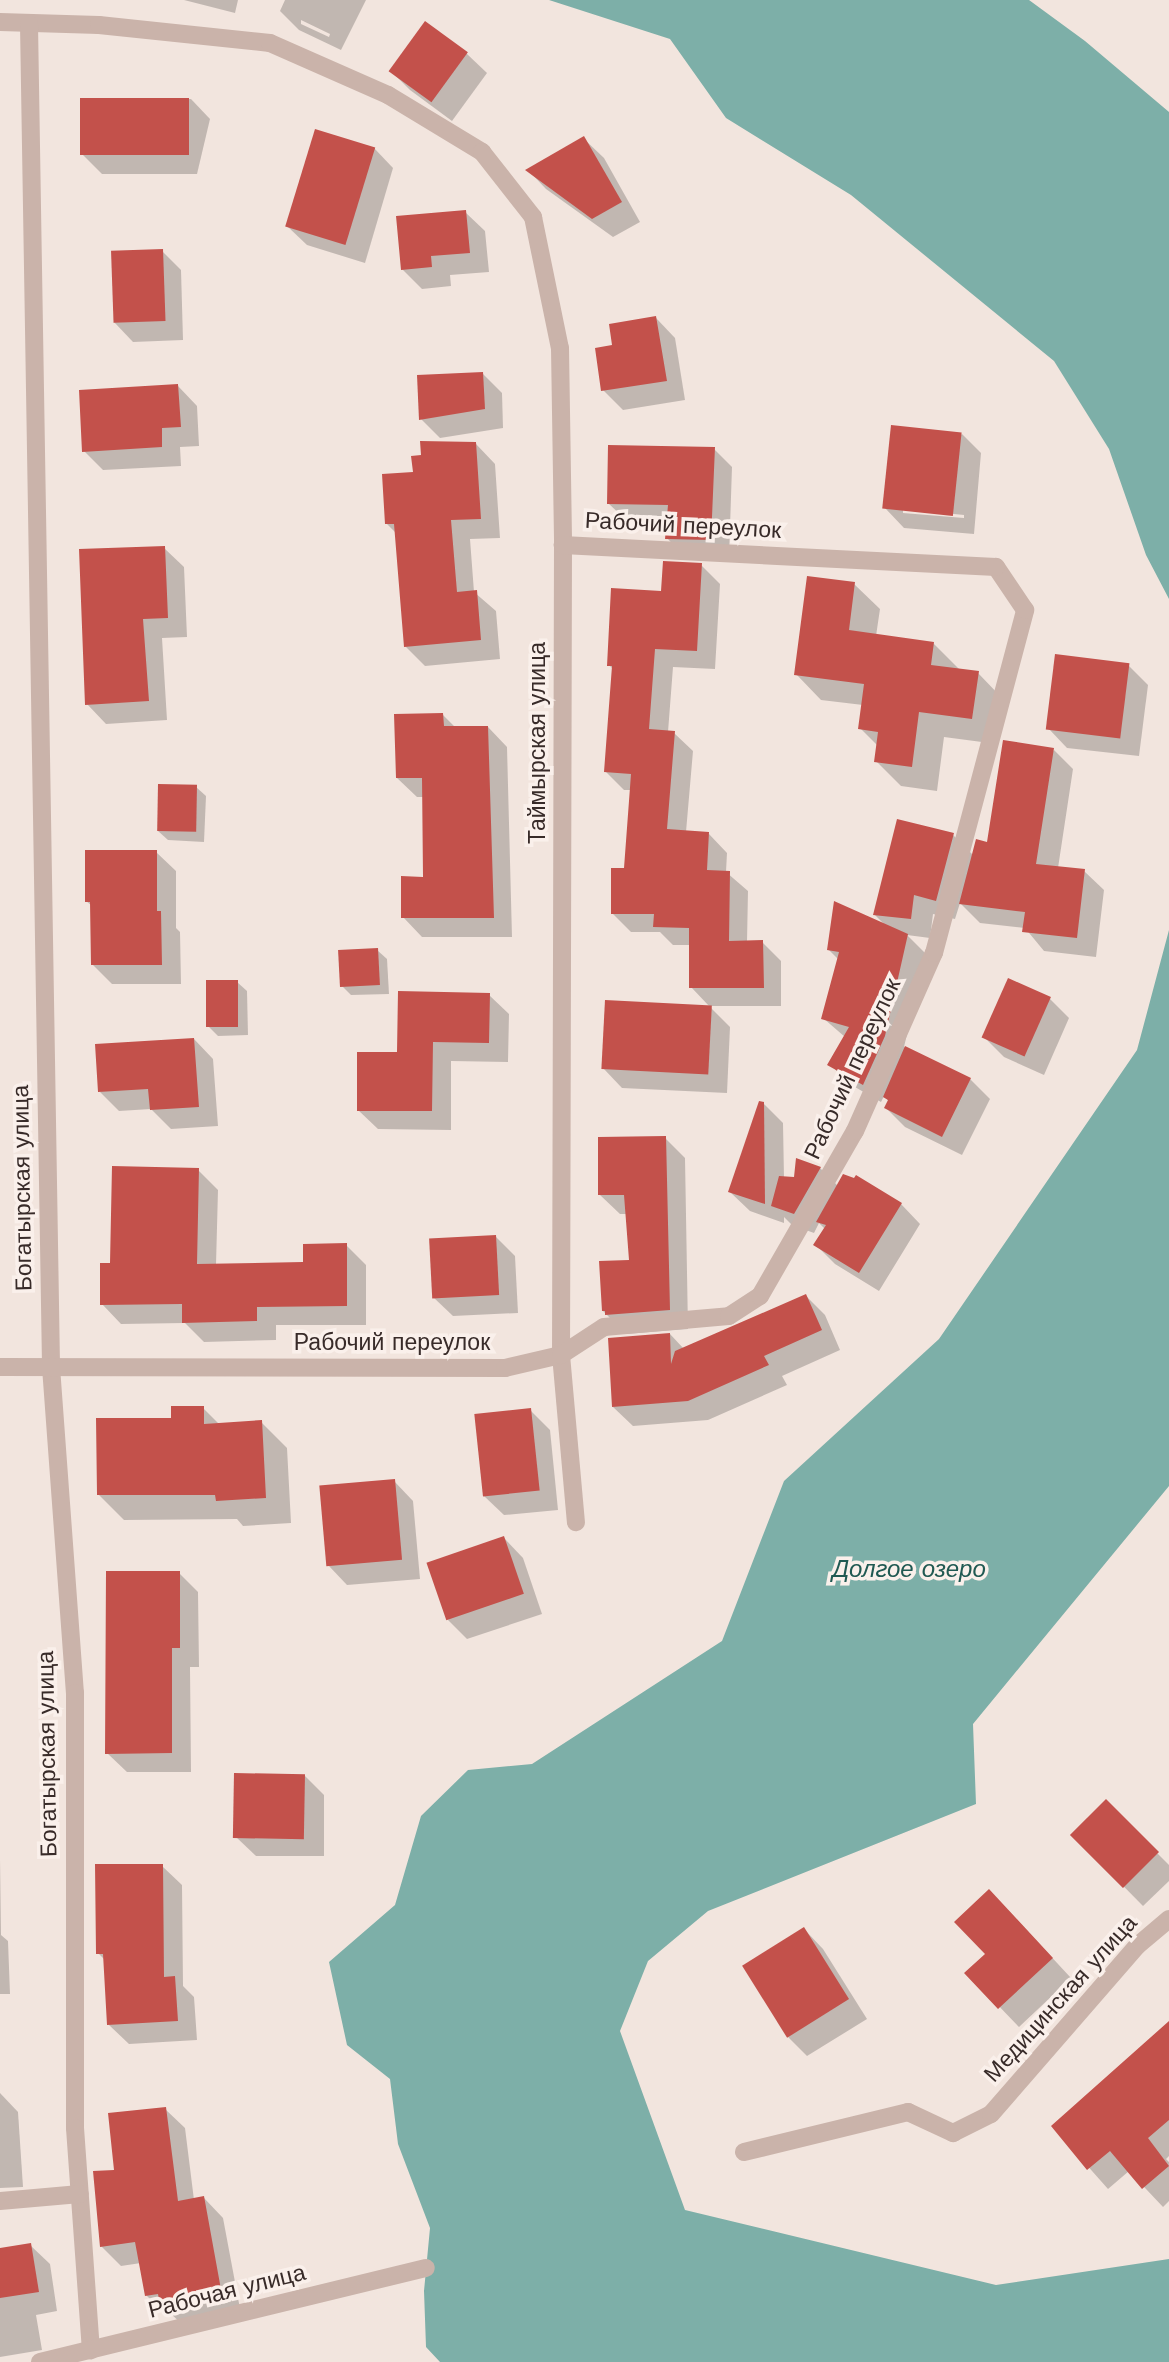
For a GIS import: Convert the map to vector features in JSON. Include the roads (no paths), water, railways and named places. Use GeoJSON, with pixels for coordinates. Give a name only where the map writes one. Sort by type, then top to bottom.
{"type":"FeatureCollection","features":[{"type":"Feature","properties":{"kind":"street"},"geometry":{"type":"LineString","coordinates":[[0,22],[29,24]]}},
{"type":"Feature","properties":{"kind":"street","name":"Таймырская улица"},"geometry":{"type":"LineString","coordinates":[[29,24],[99,25],[270,43],[388,95],[482,152],[533,217],[560,348],[563,545],[561,1355],[576,1521]]}},
{"type":"Feature","properties":{"kind":"street","name":"Богатырская улица"},"geometry":{"type":"LineString","coordinates":[[29,24],[51,1367],[75,1693],[75,2128],[91,2350]]}},
{"type":"Feature","properties":{"kind":"street","name":"Рабочий переулок"},"geometry":{"type":"LineString","coordinates":[[0,1367],[505,1368],[561,1355],[604,1327],[729,1317],[760,1296],[855,1131],[934,953],[1026,610],[996,568],[563,545]]}},
{"type":"Feature","properties":{"kind":"street","name":"Медицинская улица"},"geometry":{"type":"LineString","coordinates":[[744,2152],[908,2112],[953,2133],[991,2114],[1137,1946],[1169,1919]]}},
{"type":"Feature","properties":{"kind":"street"},"geometry":{"type":"LineString","coordinates":[[0,2201],[80,2194]]}},
{"type":"Feature","properties":{"kind":"street","name":"Рабочая улица"},"geometry":{"type":"LineString","coordinates":[[40,2362],[426,2268]]}},
{"type":"Feature","properties":{"kind":"water"},"geometry":{"type":"Polygon","coordinates":[[[549,0],[1029,0],[1085,41],[1169,112],[1169,599],[1146,555],[1109,449],[1054,361],[851,195],[726,118],[670,39],[549,0]]]}},
{"type":"Feature","properties":{"kind":"water","name":"Долгое озеро"},"geometry":{"type":"Polygon","coordinates":[[[1169,930],[1169,1486],[973,1724],[976,1804],[708,1911],[648,1961],[620,2031],[685,2210],[996,2285],[1169,2259],[1169,2362],[440,2362],[426,2347],[424,2291],[430,2228],[398,2144],[390,2079],[347,2045],[329,1962],[395,1905],[421,1816],[468,1770],[532,1764],[722,1641],[784,1481],[939,1339],[1137,1050],[1169,930]]]}}]}
